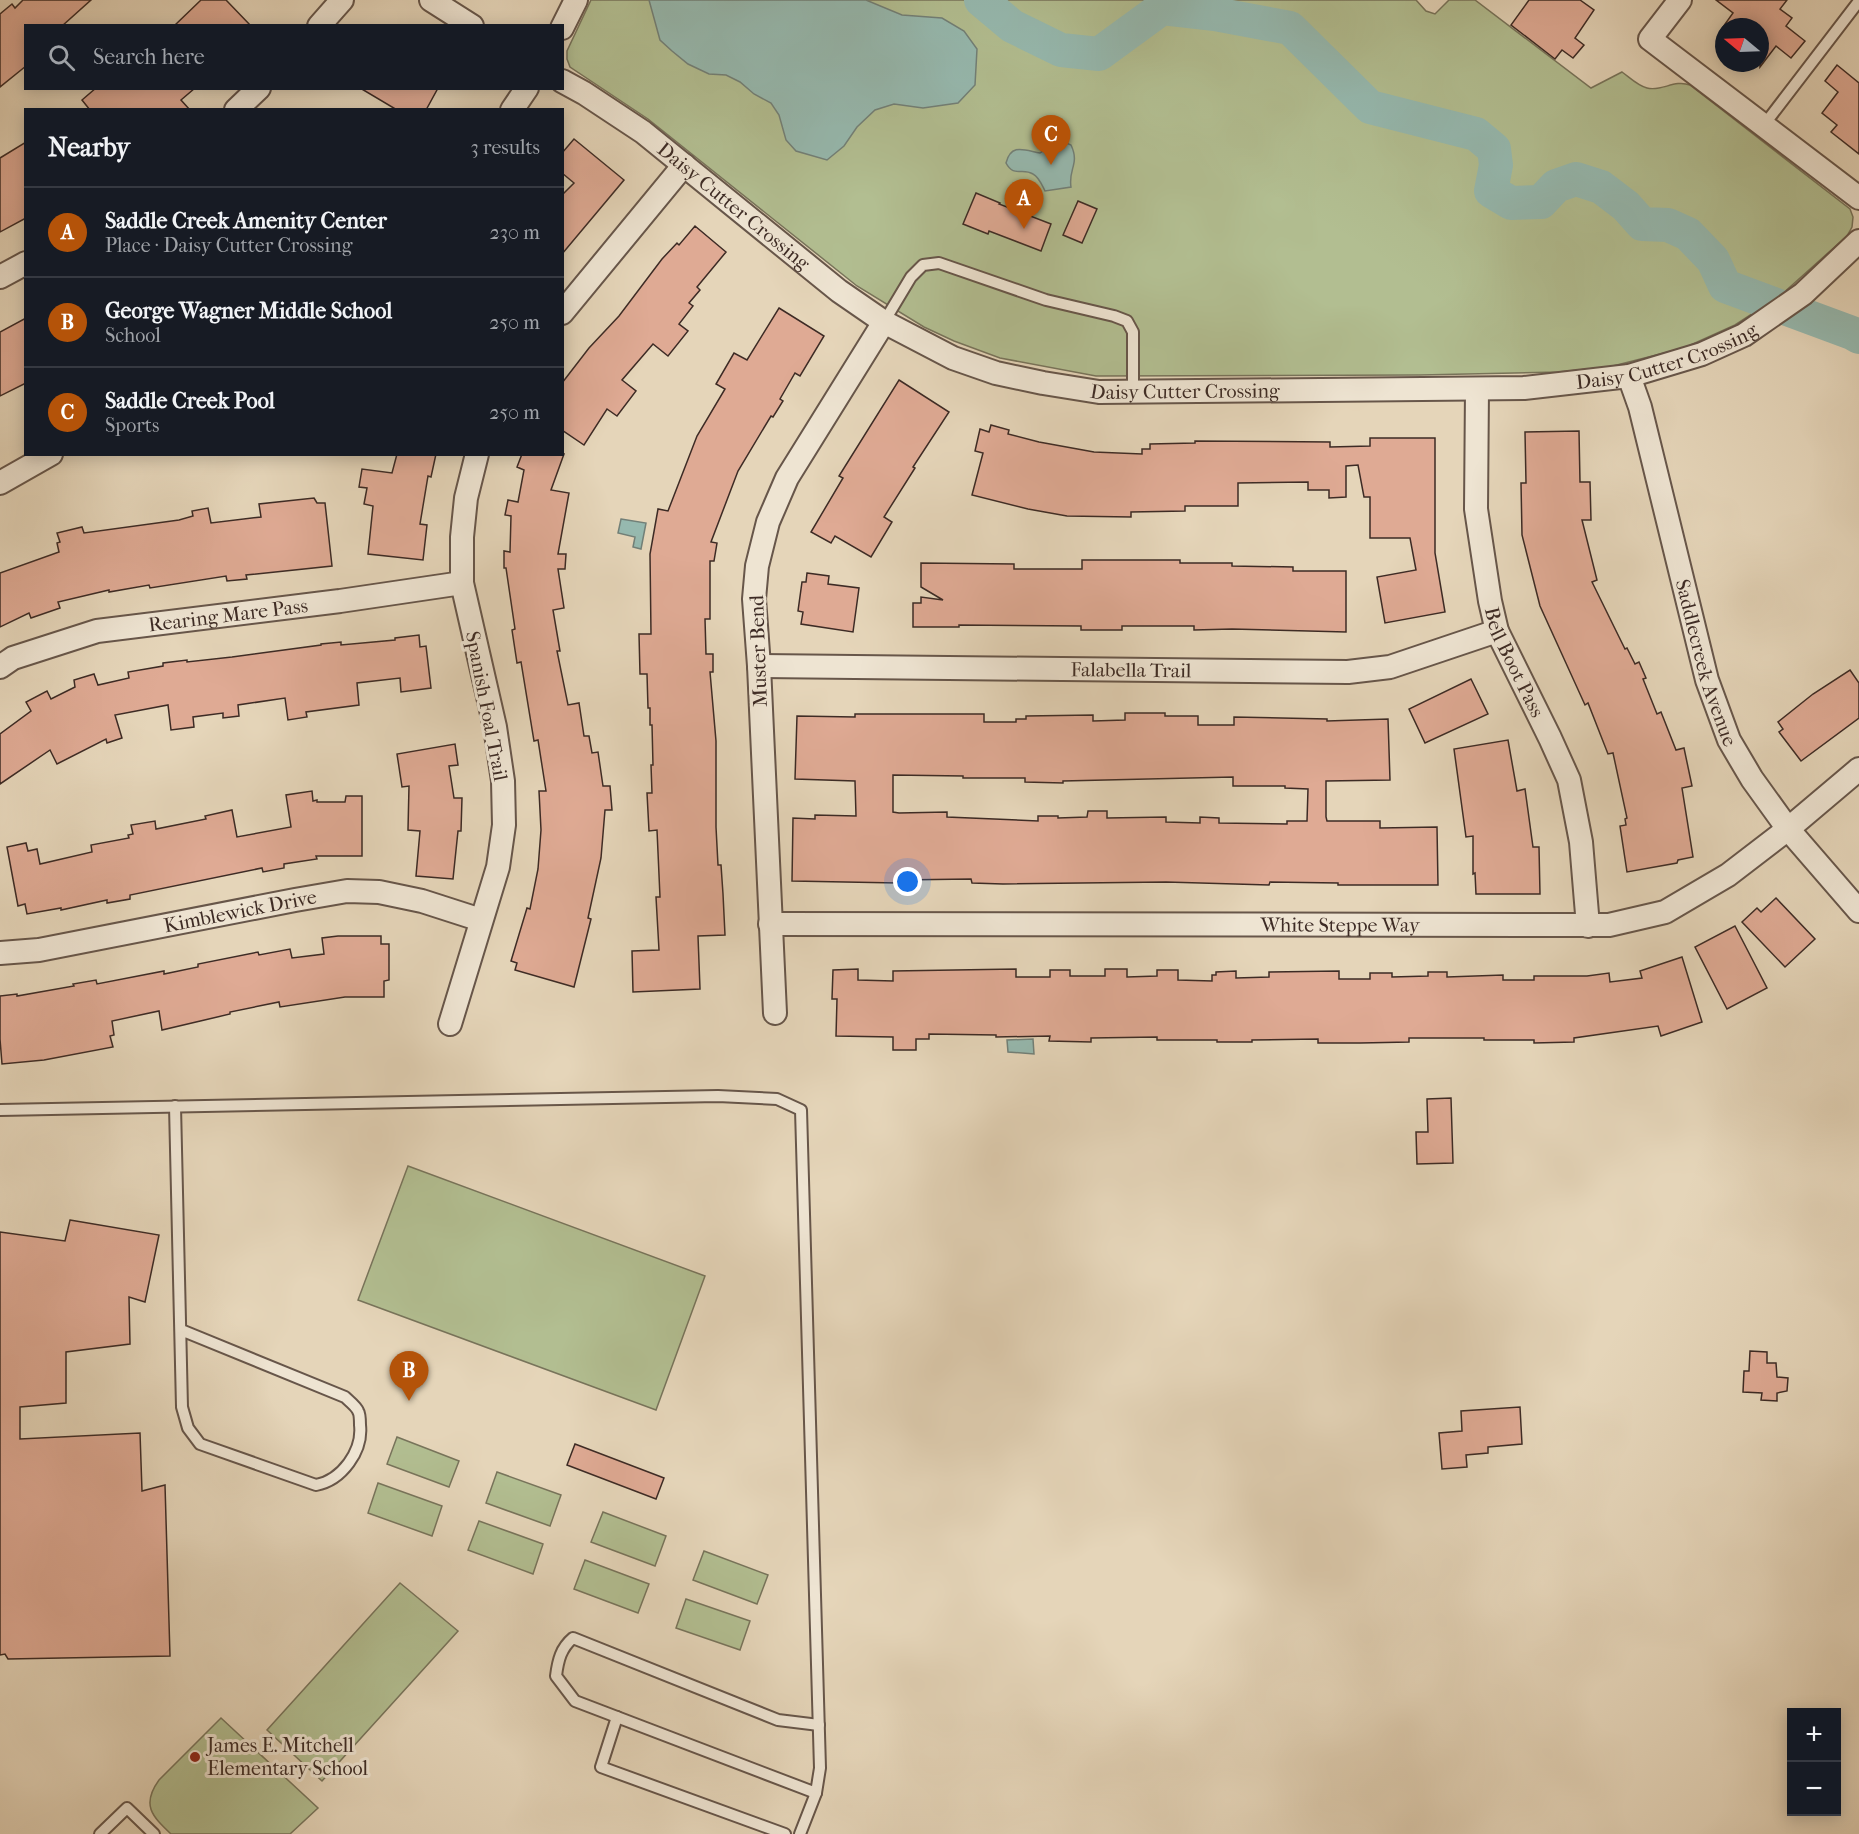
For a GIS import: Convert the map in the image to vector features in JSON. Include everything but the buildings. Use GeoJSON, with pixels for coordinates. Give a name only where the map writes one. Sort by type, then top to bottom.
{"type":"FeatureCollection","features":[{"type":"Feature","properties":{"kind":"street"},"geometry":{"type":"LineString","coordinates":[[321,24],[342,0]]}},
{"type":"Feature","properties":{"kind":"street"},"geometry":{"type":"LineString","coordinates":[[431,0],[469,24]]}},
{"type":"Feature","properties":{"kind":"street"},"geometry":{"type":"LineString","coordinates":[[564,24],[576,0]]}},
{"type":"Feature","properties":{"kind":"street"},"geometry":{"type":"LineString","coordinates":[[1680,0],[1650,39],[1859,198]]}},
{"type":"Feature","properties":{"kind":"street","name":"Daisy Cutter Crossing"},"geometry":{"type":"LineString","coordinates":[[564,82],[643,132],[839,291],[884,322],[953,358],[996,373],[1099,392],[1524,388],[1629,376],[1702,354],[1744,334],[1803,294],[1859,241]]}},
{"type":"Feature","properties":{"kind":"street"},"geometry":{"type":"LineString","coordinates":[[238,108],[257,90]]}},
{"type":"Feature","properties":{"kind":"street"},"geometry":{"type":"LineString","coordinates":[[513,108],[526,90]]}},
{"type":"Feature","properties":{"kind":"street"},"geometry":{"type":"LineString","coordinates":[[564,311],[684,165]]}},
{"type":"Feature","properties":{"kind":"street"},"geometry":{"type":"LineString","coordinates":[[0,277],[24,264]]}},
{"type":"Feature","properties":{"kind":"street","name":"Muster Bend"},"geometry":{"type":"LineString","coordinates":[[775,1012],[754,599],[757,566],[768,522],[787,478],[884,322]]}},
{"type":"Feature","properties":{"kind":"street","name":"Saddlecreek Avenue"},"geometry":{"type":"LineString","coordinates":[[1629,376],[1640,407],[1707,680],[1729,740],[1752,779],[1788,829],[1859,911]]}},
{"type":"Feature","properties":{"kind":"street","name":"Bell Boot Pass"},"geometry":{"type":"LineString","coordinates":[[1478,389],[1476,509],[1490,601],[1497,632],[1569,780],[1581,842],[1588,927]]}},
{"type":"Feature","properties":{"kind":"street"},"geometry":{"type":"LineString","coordinates":[[0,483],[47,456]]}},
{"type":"Feature","properties":{"kind":"street","name":"Spanish Foal Trail"},"geometry":{"type":"LineString","coordinates":[[450,1024],[498,867],[504,825],[503,781],[495,727],[462,583],[462,537],[466,498],[476,456]]}},
{"type":"Feature","properties":{"kind":"street","name":"Rearing Mare Pass"},"geometry":{"type":"LineString","coordinates":[[0,667],[13,658],[97,631],[328,603],[462,583]]}},
{"type":"Feature","properties":{"kind":"street","name":"Falabella Trail"},"geometry":{"type":"LineString","coordinates":[[759,666],[1348,672],[1390,667],[1497,632]]}},
{"type":"Feature","properties":{"kind":"street","name":"White Steppe Way"},"geometry":{"type":"LineString","coordinates":[[770,924],[1588,927],[1609,925],[1665,912],[1728,875],[1788,829],[1859,769]]}},
{"type":"Feature","properties":{"kind":"street","name":"Kimblewick Drive"},"geometry":{"type":"LineString","coordinates":[[0,953],[39,950],[347,891],[379,892],[422,901],[480,920]]}},
{"type":"Feature","properties":{"kind":"lane"},"geometry":{"type":"LineString","coordinates":[[1764,125],[1859,1]]}},
{"type":"Feature","properties":{"kind":"lane"},"geometry":{"type":"LineString","coordinates":[[884,322],[911,277],[923,265],[939,263],[1046,300],[1127,321],[1133,332],[1133,392]]}},
{"type":"Feature","properties":{"kind":"lane"},"geometry":{"type":"LineString","coordinates":[[0,1110],[718,1096],[777,1099],[801,1110],[820,1768],[816,1793],[800,1834]]}},
{"type":"Feature","properties":{"kind":"lane"},"geometry":{"type":"LineString","coordinates":[[175,1106],[182,1407],[188,1428],[200,1444],[316,1485],[324,1484],[338,1475],[350,1463],[361,1434],[359,1411],[345,1397],[181,1330]]}},
{"type":"Feature","properties":{"kind":"lane"},"geometry":{"type":"LineString","coordinates":[[816,1793],[575,1701],[556,1676],[557,1662],[565,1645],[573,1638],[778,1720],[819,1725]]}},
{"type":"Feature","properties":{"kind":"lane"},"geometry":{"type":"LineString","coordinates":[[617,1717],[601,1767],[785,1834]]}},
{"type":"Feature","properties":{"kind":"lane"},"geometry":{"type":"LineString","coordinates":[[100,1834],[127,1808],[154,1834]]}},
{"type":"Feature","properties":{"kind":"green space"},"geometry":{"type":"Polygon","coordinates":[[[591,0],[1416,0],[1426,11],[1435,14],[1449,0],[1475,0],[1591,88],[1622,72],[1644,87],[1652,89],[1679,84],[1690,85],[1850,209],[1853,217],[1852,227],[1847,236],[1781,295],[1735,325],[1684,348],[1609,367],[1558,372],[1420,375],[1096,376],[1000,358],[954,341],[924,327],[857,286],[648,119],[570,67],[567,51],[591,0]]]}},
{"type":"Feature","properties":{"kind":"green space"},"geometry":{"type":"Polygon","coordinates":[[[408,1166],[705,1276],[656,1410],[358,1300],[408,1166]]]}},
{"type":"Feature","properties":{"kind":"green space"},"geometry":{"type":"Polygon","coordinates":[[[397,1437],[459,1461],[449,1487],[387,1464],[397,1437]]]}},
{"type":"Feature","properties":{"kind":"green space"},"geometry":{"type":"Polygon","coordinates":[[[497,1472],[561,1495],[550,1526],[486,1503],[497,1472]]]}},
{"type":"Feature","properties":{"kind":"green space"},"geometry":{"type":"Polygon","coordinates":[[[378,1483],[442,1506],[432,1536],[368,1513],[378,1483]]]}},
{"type":"Feature","properties":{"kind":"green space"},"geometry":{"type":"Polygon","coordinates":[[[603,1512],[666,1536],[655,1566],[591,1542],[603,1512]]]}},
{"type":"Feature","properties":{"kind":"green space"},"geometry":{"type":"Polygon","coordinates":[[[479,1521],[543,1544],[533,1574],[468,1550],[479,1521]]]}},
{"type":"Feature","properties":{"kind":"green space"},"geometry":{"type":"Polygon","coordinates":[[[704,1551],[768,1575],[757,1604],[693,1580],[704,1551]]]}},
{"type":"Feature","properties":{"kind":"green space"},"geometry":{"type":"Polygon","coordinates":[[[585,1560],[649,1584],[638,1613],[574,1589],[585,1560]]]}},
{"type":"Feature","properties":{"kind":"green space"},"geometry":{"type":"Polygon","coordinates":[[[400,1583],[458,1631],[322,1781],[267,1730],[400,1583]]]}},
{"type":"Feature","properties":{"kind":"green space"},"geometry":{"type":"Polygon","coordinates":[[[686,1599],[750,1621],[740,1650],[676,1628],[686,1599]]]}},
{"type":"Feature","properties":{"kind":"green space"},"geometry":{"type":"Polygon","coordinates":[[[221,1718],[318,1808],[290,1834],[171,1834],[154,1816],[150,1803],[159,1780],[221,1718]]]}},
{"type":"Feature","properties":{"kind":"water"},"geometry":{"type":"Polygon","coordinates":[[[649,0],[866,0],[902,15],[942,18],[964,31],[977,49],[975,85],[958,103],[923,108],[894,104],[875,110],[857,127],[844,146],[827,160],[796,151],[786,140],[779,115],[771,103],[754,94],[740,82],[726,75],[709,74],[688,64],[672,51],[660,40],[649,0]]]}},
{"type":"Feature","properties":{"kind":"water"},"geometry":{"type":"Polygon","coordinates":[[[1062,141],[1071,145],[1074,157],[1071,187],[1045,191],[1035,175],[1012,170],[1006,163],[1015,150],[1040,153],[1062,141]]]}},
{"type":"Feature","properties":{"kind":"water"},"geometry":{"type":"Polygon","coordinates":[[[621,519],[646,523],[641,549],[633,547],[635,537],[618,533],[621,519]]]}},
{"type":"Feature","properties":{"kind":"water"},"geometry":{"type":"Polygon","coordinates":[[[1033,1039],[1034,1054],[1008,1052],[1007,1040],[1033,1039]]]}},
{"type":"Feature","properties":{"kind":"waterway"},"geometry":{"type":"LineString","coordinates":[[981,0],[1012,26],[1061,50],[1099,54],[1162,8],[1215,14],[1290,28],[1370,107],[1476,134],[1494,149],[1496,165],[1491,191],[1511,203],[1541,202],[1556,186],[1576,179],[1601,187],[1626,206],[1642,224],[1668,225],[1688,234],[1713,260],[1725,286],[1859,337]]}},
{"type":"Feature","properties":{"kind":"place","name":"Saddle Creek Pool"},"geometry":{"type":"Point","coordinates":[1051,165]}},
{"type":"Feature","properties":{"kind":"place","name":"Saddle Creek Amenity Center"},"geometry":{"type":"Point","coordinates":[1024,229]}},
{"type":"Feature","properties":{"kind":"place","name":"George Wagner Middle School"},"geometry":{"type":"Point","coordinates":[409,1401]}},
{"type":"Feature","properties":{"kind":"place","name":"James E. Mitchell Elementary School"},"geometry":{"type":"Point","coordinates":[195,1757]}}]}
